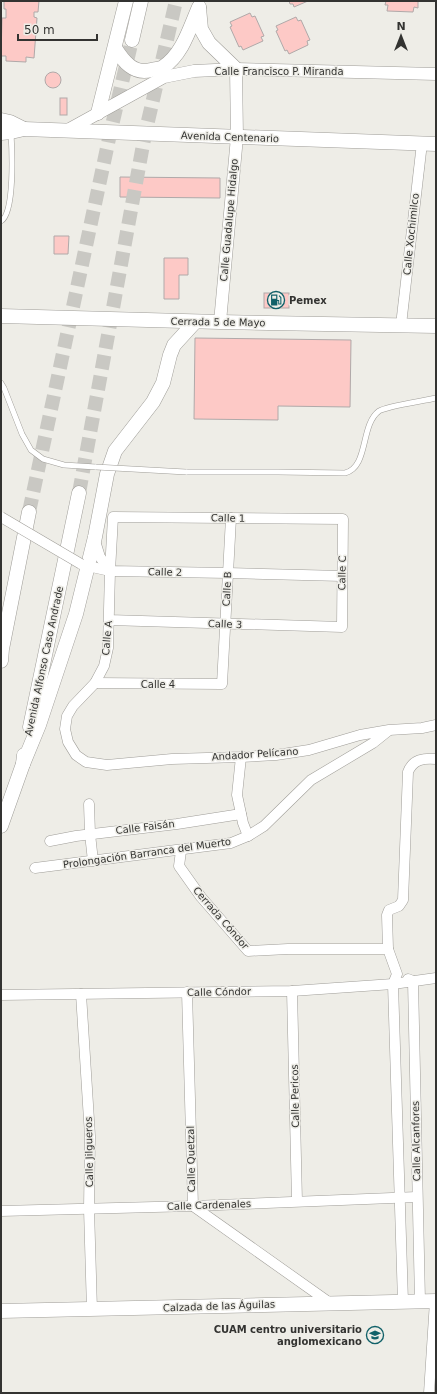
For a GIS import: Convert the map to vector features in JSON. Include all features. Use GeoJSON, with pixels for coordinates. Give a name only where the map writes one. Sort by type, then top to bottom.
{"type":"FeatureCollection","features":[{"type":"Feature","properties":{"kind":"main road"},"geometry":{"type":"LineString","coordinates":[[98,113],[126,1]]}},
{"type":"Feature","properties":{"kind":"main road"},"geometry":{"type":"LineString","coordinates":[[132,40],[141,1]]}},
{"type":"Feature","properties":{"kind":"main road"},"geometry":{"type":"LineString","coordinates":[[115,48],[122,60],[138,70],[148,71],[162,68],[174,58],[183,44],[200,4]]}},
{"type":"Feature","properties":{"kind":"main road"},"geometry":{"type":"LineString","coordinates":[[200,4],[201,28],[209,43],[236,69]]}},
{"type":"Feature","properties":{"kind":"main road","name":"Avenida Centenario"},"geometry":{"type":"LineString","coordinates":[[9,127],[66,132],[436,144]]}},
{"type":"Feature","properties":{"kind":"main road","name":"Cerrada 5 de Mayo"},"geometry":{"type":"LineString","coordinates":[[1,316],[195,322],[436,326]]}},
{"type":"Feature","properties":{"kind":"main road"},"geometry":{"type":"LineString","coordinates":[[23,764],[39,725],[76,614],[84,565],[95,537],[107,474],[115,452],[153,402],[164,383],[170,355],[174,345],[195,322]]}},
{"type":"Feature","properties":{"kind":"main road","name":"Avenida Alfonso Caso Andrade"},"geometry":{"type":"LineString","coordinates":[[3,821],[23,764],[78,493]]}},
{"type":"Feature","properties":{"kind":"main road"},"geometry":{"type":"LineString","coordinates":[[1,661],[2,648],[29,512]]}},
{"type":"Feature","properties":{"kind":"main road","name":"Calzada de las Águilas"},"geometry":{"type":"LineString","coordinates":[[1,1311],[435,1301]]}},
{"type":"Feature","properties":{"kind":"street","name":"Calle Francisco P. Miranda"},"geometry":{"type":"LineString","coordinates":[[66,132],[164,77],[194,71],[236,69],[436,74]]}},
{"type":"Feature","properties":{"kind":"street","name":"Calle Guadalupe Hidalgo"},"geometry":{"type":"LineString","coordinates":[[220,322],[237,137],[236,69]]}},
{"type":"Feature","properties":{"kind":"street","name":"Calle Xochimilco"},"geometry":{"type":"LineString","coordinates":[[401,325],[422,143]]}},
{"type":"Feature","properties":{"kind":"street","name":"Calle 1"},"geometry":{"type":"LineString","coordinates":[[113,516],[342,519]]}},
{"type":"Feature","properties":{"kind":"street","name":"Calle A"},"geometry":{"type":"LineString","coordinates":[[86,762],[76,755],[68,742],[65,729],[67,716],[73,706],[95,684],[104,666],[108,648],[113,516]]}},
{"type":"Feature","properties":{"kind":"street","name":"Calle 2"},"geometry":{"type":"LineString","coordinates":[[1,517],[84,565],[110,571],[342,576]]}},
{"type":"Feature","properties":{"kind":"street","name":"Calle B"},"geometry":{"type":"LineString","coordinates":[[222,684],[231,518]]}},
{"type":"Feature","properties":{"kind":"street","name":"Calle C"},"geometry":{"type":"LineString","coordinates":[[342,519],[342,627]]}},
{"type":"Feature","properties":{"kind":"street"},"geometry":{"type":"LineString","coordinates":[[95,537],[100,556],[110,571]]}},
{"type":"Feature","properties":{"kind":"street","name":"Calle 3"},"geometry":{"type":"LineString","coordinates":[[109,620],[225,625],[342,627]]}},
{"type":"Feature","properties":{"kind":"street","name":"Calle 4"},"geometry":{"type":"LineString","coordinates":[[95,684],[222,684]]}},
{"type":"Feature","properties":{"kind":"street","name":"Andador Pelícano"},"geometry":{"type":"LineString","coordinates":[[86,762],[107,765],[172,759],[276,755],[309,750],[360,735],[436,725]]}},
{"type":"Feature","properties":{"kind":"street","name":"Prolongación Barranca del Muerto"},"geometry":{"type":"LineString","coordinates":[[35,868],[231,844],[264,826],[311,780],[373,743],[389,730]]}},
{"type":"Feature","properties":{"kind":"street"},"geometry":{"type":"LineString","coordinates":[[241,757],[237,795],[248,836]]}},
{"type":"Feature","properties":{"kind":"street"},"geometry":{"type":"LineString","coordinates":[[393,984],[397,974],[388,949],[388,912],[392,908],[399,906],[403,900],[408,772],[410,767],[416,761],[424,758],[436,759]]}},
{"type":"Feature","properties":{"kind":"street"},"geometry":{"type":"LineString","coordinates":[[89,804],[93,861]]}},
{"type":"Feature","properties":{"kind":"street","name":"Calle Faisán"},"geometry":{"type":"LineString","coordinates":[[50,841],[90,834],[241,814]]}},
{"type":"Feature","properties":{"kind":"street","name":"Cerrada Cóndor"},"geometry":{"type":"LineString","coordinates":[[181,851],[179,866],[201,897],[248,951],[288,949],[388,949]]}},
{"type":"Feature","properties":{"kind":"street"},"geometry":{"type":"LineString","coordinates":[[397,974],[413,981]]}},
{"type":"Feature","properties":{"kind":"street","name":"Calle Cóndor"},"geometry":{"type":"LineString","coordinates":[[1,996],[292,991],[393,984],[436,978]]}},
{"type":"Feature","properties":{"kind":"street","name":"Calle Alcanfores"},"geometry":{"type":"LineString","coordinates":[[413,981],[420,1301]]}},
{"type":"Feature","properties":{"kind":"street","name":"Calle Alcanfores"},"geometry":{"type":"LineString","coordinates":[[393,984],[403,1302]]}},
{"type":"Feature","properties":{"kind":"street","name":"Calle Pericos"},"geometry":{"type":"LineString","coordinates":[[292,991],[297,1201]]}},
{"type":"Feature","properties":{"kind":"street","name":"Calle Quetzal"},"geometry":{"type":"LineString","coordinates":[[187,992],[192,1206],[330,1303]]}},
{"type":"Feature","properties":{"kind":"street","name":"Calle Jilgueros"},"geometry":{"type":"LineString","coordinates":[[80,994],[90,1136],[92,1310]]}},
{"type":"Feature","properties":{"kind":"street","name":"Calle Cardenales"},"geometry":{"type":"LineString","coordinates":[[1,1211],[192,1206],[417,1197]]}},
{"type":"Feature","properties":{"kind":"street"},"geometry":{"type":"LineString","coordinates":[[429,1393],[435,1301]]}},
{"type":"Feature","properties":{"kind":"lane"},"geometry":{"type":"LineString","coordinates":[[1,221],[4,220],[8,213],[9,206],[12,167],[9,127]]}},
{"type":"Feature","properties":{"kind":"lane"},"geometry":{"type":"LineString","coordinates":[[1,383],[22,434],[31,450],[43,459],[64,465],[186,472],[345,474],[352,472],[358,465],[372,418],[380,411],[436,398]]}},
{"type":"Feature","properties":{"kind":"lane"},"geometry":{"type":"LineString","coordinates":[[1,398],[7,396]]}},
{"type":"Feature","properties":{"kind":"building"},"geometry":{"type":"Polygon","coordinates":[[[4,1],[39,1],[38,12],[34,12],[34,17],[37,18],[34,58],[26,57],[26,62],[6,61],[6,56],[1,56],[2,18],[6,18],[4,1]]]}},
{"type":"Feature","properties":{"kind":"building"},"geometry":{"type":"Polygon","coordinates":[[[289,1],[308,1],[294,7],[289,1]]]}},
{"type":"Feature","properties":{"kind":"building"},"geometry":{"type":"Polygon","coordinates":[[[386,1],[418,1],[418,8],[414,7],[413,12],[387,11],[388,5],[385,5],[386,1]]]}},
{"type":"Feature","properties":{"kind":"building"},"geometry":{"type":"Polygon","coordinates":[[[250,13],[252,17],[255,16],[264,36],[261,37],[263,41],[243,50],[241,46],[239,47],[230,27],[232,26],[230,22],[250,13]]]}},
{"type":"Feature","properties":{"kind":"building"},"geometry":{"type":"Polygon","coordinates":[[[296,17],[298,21],[301,20],[310,40],[307,41],[308,45],[289,54],[287,50],[285,51],[276,31],[278,30],[276,26],[296,17]]]}},
{"type":"Feature","properties":{"kind":"building"},"geometry":{"type":"Polygon","coordinates":[[[50,72],[56,72],[61,77],[59,86],[56,88],[50,88],[45,83],[45,77],[50,72]]]}},
{"type":"Feature","properties":{"kind":"building"},"geometry":{"type":"Polygon","coordinates":[[[60,98],[67,98],[67,115],[60,115],[60,98]]]}},
{"type":"Feature","properties":{"kind":"building"},"geometry":{"type":"Polygon","coordinates":[[[120,177],[220,178],[220,198],[120,197],[120,177]]]}},
{"type":"Feature","properties":{"kind":"building"},"geometry":{"type":"Polygon","coordinates":[[[54,236],[69,236],[68,254],[54,254],[54,236]]]}},
{"type":"Feature","properties":{"kind":"building"},"geometry":{"type":"Polygon","coordinates":[[[164,258],[188,258],[188,275],[179,275],[179,299],[164,299],[164,258]]]}},
{"type":"Feature","properties":{"kind":"building","name":"Pemex"},"geometry":{"type":"Polygon","coordinates":[[[264,293],[289,293],[289,308],[264,308],[264,293]]]}},
{"type":"Feature","properties":{"kind":"building"},"geometry":{"type":"Polygon","coordinates":[[[195,338],[351,340],[350,407],[278,406],[278,420],[194,419],[195,338]]]}},
{"type":"Feature","properties":{"kind":"tunnel"},"geometry":{"type":"LineString","coordinates":[[79,493],[145,134],[176,1]]}},
{"type":"Feature","properties":{"kind":"tunnel"},"geometry":{"type":"LineString","coordinates":[[29,512],[110,134],[132,40]]}},
{"type":"Feature","properties":{"kind":"place","name":"Pemex"},"geometry":{"type":"Point","coordinates":[276,300]}},
{"type":"Feature","properties":{"kind":"place","name":"CUAM centro universitario anglomexicano"},"geometry":{"type":"Point","coordinates":[375,1335]}}]}
